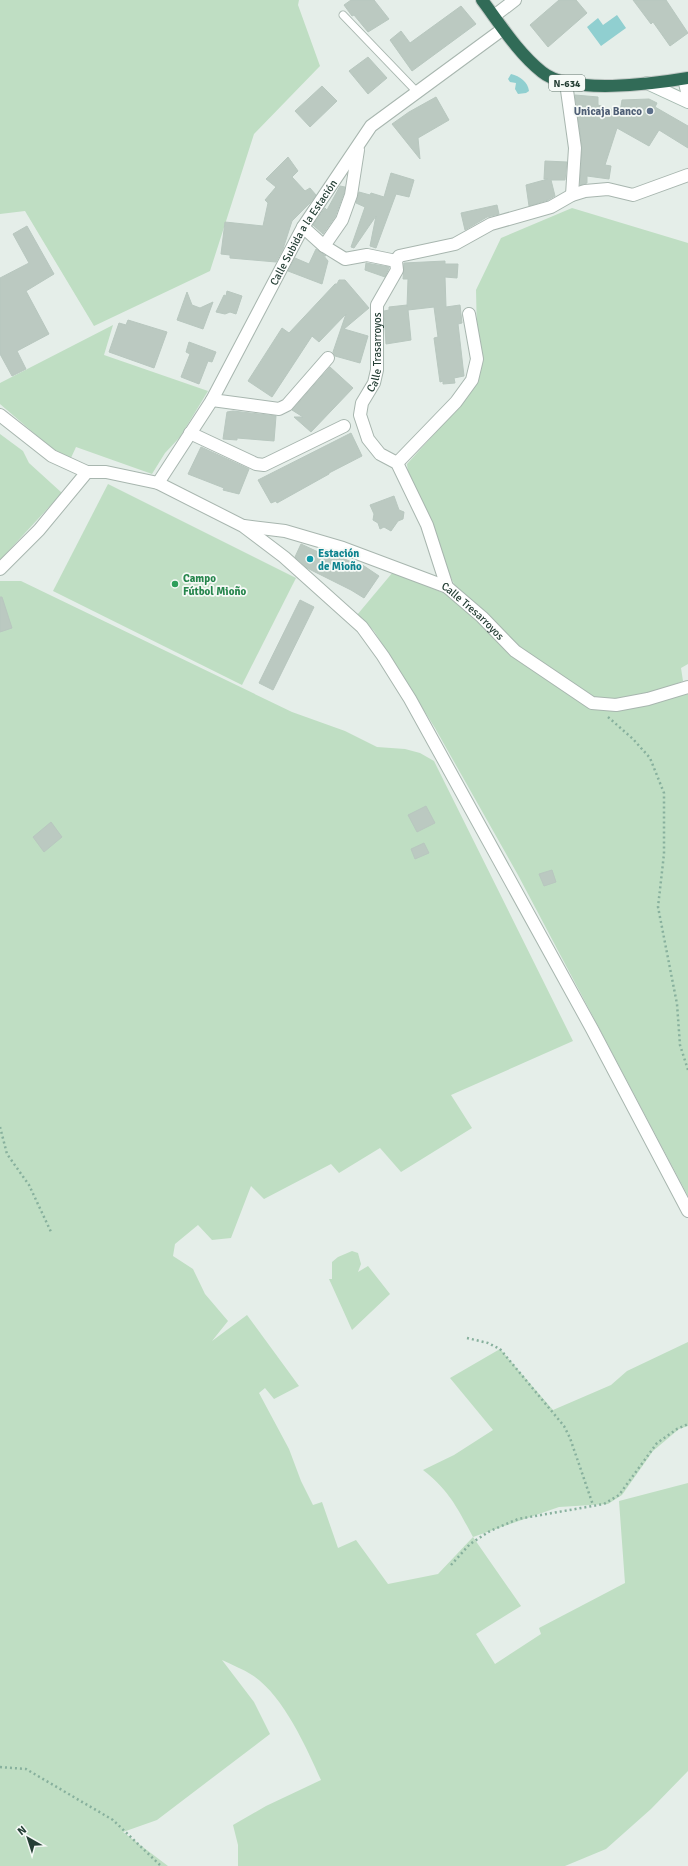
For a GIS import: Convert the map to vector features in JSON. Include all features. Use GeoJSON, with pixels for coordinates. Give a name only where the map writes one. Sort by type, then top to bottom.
{"type":"FeatureCollection","features":[{"type":"Feature","properties":{"kind":"highway","name":"N-634"},"geometry":{"type":"LineString","coordinates":[[482,0],[526,57],[543,73],[558,81],[590,86],[648,84],[686,78]]}},
{"type":"Feature","properties":{"kind":"street"},"geometry":{"type":"LineString","coordinates":[[494,16],[514,0]]}},
{"type":"Feature","properties":{"kind":"street","name":"Calle Subida a la Estación"},"geometry":{"type":"LineString","coordinates":[[158,483],[212,400],[303,227],[372,126],[503,29]]}},
{"type":"Feature","properties":{"kind":"street"},"geometry":{"type":"LineString","coordinates":[[686,78],[688,96]]}},
{"type":"Feature","properties":{"kind":"street"},"geometry":{"type":"LineString","coordinates":[[566,83],[575,148],[572,195]]}},
{"type":"Feature","properties":{"kind":"street"},"geometry":{"type":"LineString","coordinates":[[648,84],[688,102]]}},
{"type":"Feature","properties":{"kind":"street"},"geometry":{"type":"LineString","coordinates":[[324,246],[342,220],[351,196],[359,147]]}},
{"type":"Feature","properties":{"kind":"street"},"geometry":{"type":"LineString","coordinates":[[303,227],[324,246],[345,259],[367,256],[396,261],[400,256],[455,244],[491,224],[551,207],[572,195],[585,191],[608,190],[633,195],[688,175]]}},
{"type":"Feature","properties":{"kind":"street","name":"Calle Trasarroyos"},"geometry":{"type":"LineString","coordinates":[[396,261],[397,270],[377,305],[377,370],[374,383],[362,403],[360,415],[368,439],[380,454],[398,463]]}},
{"type":"Feature","properties":{"kind":"street"},"geometry":{"type":"LineString","coordinates":[[447,587],[427,525],[398,463],[456,402],[472,380],[477,359],[469,314]]}},
{"type":"Feature","properties":{"kind":"street"},"geometry":{"type":"LineString","coordinates":[[212,400],[279,409],[287,406],[328,358]]}},
{"type":"Feature","properties":{"kind":"street"},"geometry":{"type":"LineString","coordinates":[[0,415],[52,456],[87,472],[106,472],[158,483],[243,526],[284,557],[362,627],[383,656],[410,699],[592,1029],[688,1211]]}},
{"type":"Feature","properties":{"kind":"street"},"geometry":{"type":"LineString","coordinates":[[190,433],[256,464],[264,465],[344,426]]}},
{"type":"Feature","properties":{"kind":"street"},"geometry":{"type":"LineString","coordinates":[[0,569],[40,530],[87,472]]}},
{"type":"Feature","properties":{"kind":"street","name":"Calle Tresarroyos"},"geometry":{"type":"LineString","coordinates":[[243,526],[285,531],[328,544],[447,587],[482,617],[515,650],[592,703]]}},
{"type":"Feature","properties":{"kind":"street"},"geometry":{"type":"LineString","coordinates":[[592,703],[616,704],[648,699],[688,687]]}},
{"type":"Feature","properties":{"kind":"lane"},"geometry":{"type":"LineString","coordinates":[[343,15],[417,92]]}},
{"type":"Feature","properties":{"kind":"path"},"geometry":{"type":"LineString","coordinates":[[592,703],[633,739],[650,758],[664,793],[664,854],[658,907],[663,941],[677,1004],[680,1045],[688,1070]]}},
{"type":"Feature","properties":{"kind":"path"},"geometry":{"type":"LineString","coordinates":[[0,1127],[7,1154],[29,1185],[52,1234]]}},
{"type":"Feature","properties":{"kind":"path"},"geometry":{"type":"LineString","coordinates":[[467,1338],[500,1349],[564,1426],[570,1438],[593,1505]]}},
{"type":"Feature","properties":{"kind":"path"},"geometry":{"type":"LineString","coordinates":[[451,1565],[470,1544],[490,1531],[518,1520],[604,1504],[619,1495],[657,1443],[677,1429],[688,1424]]}},
{"type":"Feature","properties":{"kind":"path"},"geometry":{"type":"LineString","coordinates":[[0,1767],[26,1769],[113,1820],[161,1866]]}},
{"type":"Feature","properties":{"kind":"green space"},"geometry":{"type":"Polygon","coordinates":[[[0,0],[299,0],[298,5],[320,66],[254,134],[210,271],[94,326],[25,211],[0,214],[0,0]]]}},
{"type":"Feature","properties":{"kind":"green space"},"geometry":{"type":"Polygon","coordinates":[[[572,208],[688,243],[688,664],[681,668],[683,681],[661,690],[628,699],[596,699],[518,648],[455,586],[442,559],[408,473],[407,464],[446,421],[478,379],[476,290],[501,238],[572,208]]]}},
{"type":"Feature","properties":{"kind":"green space"},"geometry":{"type":"Polygon","coordinates":[[[113,325],[104,355],[208,391],[180,437],[165,453],[152,474],[76,447],[70,460],[49,446],[0,404],[0,383],[113,325]]]}},
{"type":"Feature","properties":{"kind":"green space"},"geometry":{"type":"Polygon","coordinates":[[[0,434],[23,451],[29,463],[62,493],[0,560],[0,434]]]}},
{"type":"Feature","properties":{"kind":"green space","name":"Campo Fútbol Mioño"},"geometry":{"type":"Polygon","coordinates":[[[108,484],[296,578],[242,685],[53,591],[108,484]]]}},
{"type":"Feature","properties":{"kind":"green space"},"geometry":{"type":"Polygon","coordinates":[[[393,572],[446,594],[468,611],[519,661],[585,704],[688,691],[688,1196],[518,875],[435,728],[374,631],[357,615],[393,572]]]}},
{"type":"Feature","properties":{"kind":"green space"},"geometry":{"type":"Polygon","coordinates":[[[0,581],[21,581],[292,712],[345,731],[377,747],[405,749],[420,753],[434,761],[573,1041],[451,1095],[472,1128],[401,1172],[380,1148],[339,1173],[331,1164],[264,1199],[251,1186],[231,1238],[212,1240],[198,1225],[175,1244],[173,1256],[193,1269],[205,1294],[228,1321],[212,1341],[247,1315],[299,1386],[274,1399],[265,1388],[259,1393],[289,1449],[301,1481],[313,1505],[322,1502],[338,1548],[356,1540],[388,1584],[438,1574],[473,1537],[521,1606],[476,1634],[495,1664],[541,1634],[539,1628],[625,1583],[619,1501],[688,1483],[688,1771],[651,1809],[606,1849],[565,1866],[238,1866],[238,1845],[233,1825],[266,1806],[321,1780],[301,1738],[284,1708],[274,1695],[252,1675],[222,1660],[254,1702],[270,1734],[157,1820],[123,1832],[168,1866],[0,1866],[0,581]]]}},
{"type":"Feature","properties":{"kind":"green space"},"geometry":{"type":"Polygon","coordinates":[[[352,1251],[358,1253],[361,1264],[358,1272],[368,1266],[390,1294],[352,1330],[329,1279],[332,1279],[332,1262],[338,1257],[352,1251]]]}},
{"type":"Feature","properties":{"kind":"green space"},"geometry":{"type":"Polygon","coordinates":[[[688,1342],[688,1426],[679,1429],[653,1451],[622,1495],[608,1504],[559,1507],[473,1537],[452,1500],[440,1485],[423,1470],[454,1455],[493,1430],[450,1378],[500,1349],[553,1410],[611,1385],[627,1371],[688,1342]]]}},
{"type":"Feature","properties":{"kind":"water"},"geometry":{"type":"Polygon","coordinates":[[[617,15],[626,28],[601,46],[587,27],[598,18],[603,25],[617,15]]]}},
{"type":"Feature","properties":{"kind":"water"},"geometry":{"type":"Polygon","coordinates":[[[511,74],[523,80],[529,91],[518,94],[515,89],[516,83],[510,82],[508,79],[511,74]]]}},
{"type":"Feature","properties":{"kind":"building"},"geometry":{"type":"Polygon","coordinates":[[[351,0],[374,0],[389,19],[368,32],[354,15],[352,16],[344,5],[351,0]]]}},
{"type":"Feature","properties":{"kind":"building"},"geometry":{"type":"Polygon","coordinates":[[[559,0],[576,0],[587,13],[548,47],[530,25],[559,0]]]}},
{"type":"Feature","properties":{"kind":"building"},"geometry":{"type":"Polygon","coordinates":[[[633,0],[666,0],[688,33],[670,46],[653,22],[651,24],[633,0]]]}},
{"type":"Feature","properties":{"kind":"building"},"geometry":{"type":"Polygon","coordinates":[[[461,6],[476,24],[412,71],[390,40],[401,31],[410,43],[461,6]]]}},
{"type":"Feature","properties":{"kind":"building"},"geometry":{"type":"Polygon","coordinates":[[[368,57],[387,78],[368,94],[349,71],[368,57]]]}},
{"type":"Feature","properties":{"kind":"building"},"geometry":{"type":"Polygon","coordinates":[[[322,86],[337,101],[310,127],[295,111],[322,86]]]}},
{"type":"Feature","properties":{"kind":"building"},"geometry":{"type":"Polygon","coordinates":[[[575,95],[598,97],[598,105],[620,112],[622,100],[649,99],[657,103],[655,107],[688,126],[688,148],[659,130],[649,146],[617,128],[605,165],[611,166],[609,179],[587,176],[587,183],[580,185],[582,147],[575,95]]]}},
{"type":"Feature","properties":{"kind":"building"},"geometry":{"type":"Polygon","coordinates":[[[436,97],[449,120],[418,138],[420,159],[392,124],[409,112],[436,97]]]}},
{"type":"Feature","properties":{"kind":"building"},"geometry":{"type":"Polygon","coordinates":[[[288,157],[298,171],[292,177],[305,191],[310,188],[316,195],[292,221],[283,249],[276,262],[230,258],[230,255],[221,254],[225,222],[263,226],[268,203],[265,200],[276,187],[266,179],[288,157]]]}},
{"type":"Feature","properties":{"kind":"building"},"geometry":{"type":"Polygon","coordinates":[[[545,161],[567,162],[565,180],[551,180],[555,196],[548,200],[529,206],[526,185],[548,179],[544,179],[545,161]]]}},
{"type":"Feature","properties":{"kind":"building"},"geometry":{"type":"Polygon","coordinates":[[[391,173],[414,180],[409,197],[396,194],[376,248],[370,246],[376,216],[354,248],[351,247],[365,207],[356,203],[359,192],[370,195],[371,193],[384,197],[391,173]]]}},
{"type":"Feature","properties":{"kind":"building"},"geometry":{"type":"Polygon","coordinates":[[[340,186],[345,187],[344,193],[335,217],[323,234],[313,225],[325,208],[327,210],[340,186]]]}},
{"type":"Feature","properties":{"kind":"building"},"geometry":{"type":"Polygon","coordinates":[[[497,205],[499,214],[487,217],[465,230],[461,213],[497,205]]]}},
{"type":"Feature","properties":{"kind":"building"},"geometry":{"type":"Polygon","coordinates":[[[27,226],[54,274],[26,291],[49,334],[17,351],[26,369],[12,376],[0,354],[0,278],[29,263],[13,234],[27,226]]]}},
{"type":"Feature","properties":{"kind":"building"},"geometry":{"type":"Polygon","coordinates":[[[316,249],[326,256],[323,255],[328,261],[322,284],[288,271],[295,258],[309,264],[316,249]]]}},
{"type":"Feature","properties":{"kind":"building"},"geometry":{"type":"Polygon","coordinates":[[[445,261],[445,264],[458,264],[457,278],[445,277],[446,307],[460,305],[462,323],[458,324],[464,376],[454,378],[455,383],[443,384],[443,381],[440,382],[434,338],[438,337],[434,307],[408,310],[411,340],[386,344],[384,311],[389,310],[389,307],[407,305],[407,307],[408,279],[403,279],[404,263],[445,261]]]}},
{"type":"Feature","properties":{"kind":"building"},"geometry":{"type":"Polygon","coordinates":[[[366,263],[389,267],[385,277],[365,270],[366,263]]]}},
{"type":"Feature","properties":{"kind":"building"},"geometry":{"type":"Polygon","coordinates":[[[339,280],[345,280],[369,308],[344,329],[368,336],[360,363],[335,356],[333,352],[346,314],[319,342],[312,336],[272,397],[248,381],[282,328],[289,333],[335,284],[337,284],[339,280]]]}},
{"type":"Feature","properties":{"kind":"building"},"geometry":{"type":"Polygon","coordinates":[[[227,291],[242,296],[236,314],[230,312],[225,314],[216,312],[224,295],[226,296],[227,291]]]}},
{"type":"Feature","properties":{"kind":"building"},"geometry":{"type":"Polygon","coordinates":[[[187,292],[192,305],[200,308],[213,302],[203,329],[177,320],[187,292]]]}},
{"type":"Feature","properties":{"kind":"building"},"geometry":{"type":"Polygon","coordinates":[[[128,320],[167,332],[154,368],[109,352],[119,323],[126,325],[128,320]]]}},
{"type":"Feature","properties":{"kind":"building"},"geometry":{"type":"Polygon","coordinates":[[[189,342],[216,352],[212,362],[208,361],[199,384],[181,377],[190,354],[186,352],[189,342]]]}},
{"type":"Feature","properties":{"kind":"building"},"geometry":{"type":"Polygon","coordinates":[[[330,367],[353,388],[311,432],[294,417],[303,417],[292,410],[330,367]]]}},
{"type":"Feature","properties":{"kind":"building"},"geometry":{"type":"Polygon","coordinates":[[[233,411],[276,416],[274,441],[237,438],[237,440],[223,439],[227,412],[233,411]]]}},
{"type":"Feature","properties":{"kind":"building"},"geometry":{"type":"Polygon","coordinates":[[[351,433],[362,456],[277,503],[276,501],[271,503],[258,480],[351,433]]]}},
{"type":"Feature","properties":{"kind":"building"},"geometry":{"type":"Polygon","coordinates":[[[201,447],[249,469],[239,494],[223,490],[224,488],[188,474],[201,447]]]}},
{"type":"Feature","properties":{"kind":"building"},"geometry":{"type":"Polygon","coordinates":[[[394,496],[399,510],[404,512],[403,519],[398,521],[391,531],[384,527],[380,529],[378,523],[373,520],[374,514],[370,505],[394,496]]]}},
{"type":"Feature","properties":{"kind":"building"},"geometry":{"type":"Polygon","coordinates":[[[301,544],[331,558],[334,554],[360,566],[361,564],[379,576],[364,598],[307,568],[295,557],[301,544]]]}},
{"type":"Feature","properties":{"kind":"building"},"geometry":{"type":"Polygon","coordinates":[[[0,597],[2,597],[12,628],[0,632],[0,597]]]}},
{"type":"Feature","properties":{"kind":"building"},"geometry":{"type":"Polygon","coordinates":[[[300,600],[314,607],[273,690],[259,683],[300,600]]]}},
{"type":"Feature","properties":{"kind":"building"},"geometry":{"type":"Polygon","coordinates":[[[426,806],[435,823],[417,832],[408,815],[426,806]]]}},
{"type":"Feature","properties":{"kind":"building"},"geometry":{"type":"Polygon","coordinates":[[[51,822],[62,837],[44,852],[33,837],[51,822]]]}},
{"type":"Feature","properties":{"kind":"building"},"geometry":{"type":"Polygon","coordinates":[[[424,843],[429,853],[415,859],[411,849],[424,843]]]}},
{"type":"Feature","properties":{"kind":"building"},"geometry":{"type":"Polygon","coordinates":[[[552,870],[556,882],[544,886],[539,874],[552,870]]]}},
{"type":"Feature","properties":{"kind":"place","name":"Unicaja Banco"},"geometry":{"type":"Point","coordinates":[650,111]}},
{"type":"Feature","properties":{"kind":"place","name":"Estación de Mioño"},"geometry":{"type":"Point","coordinates":[310,559]}},
{"type":"Feature","properties":{"kind":"place","name":"Campo Fútbol Mioño"},"geometry":{"type":"Point","coordinates":[175,584]}}]}
